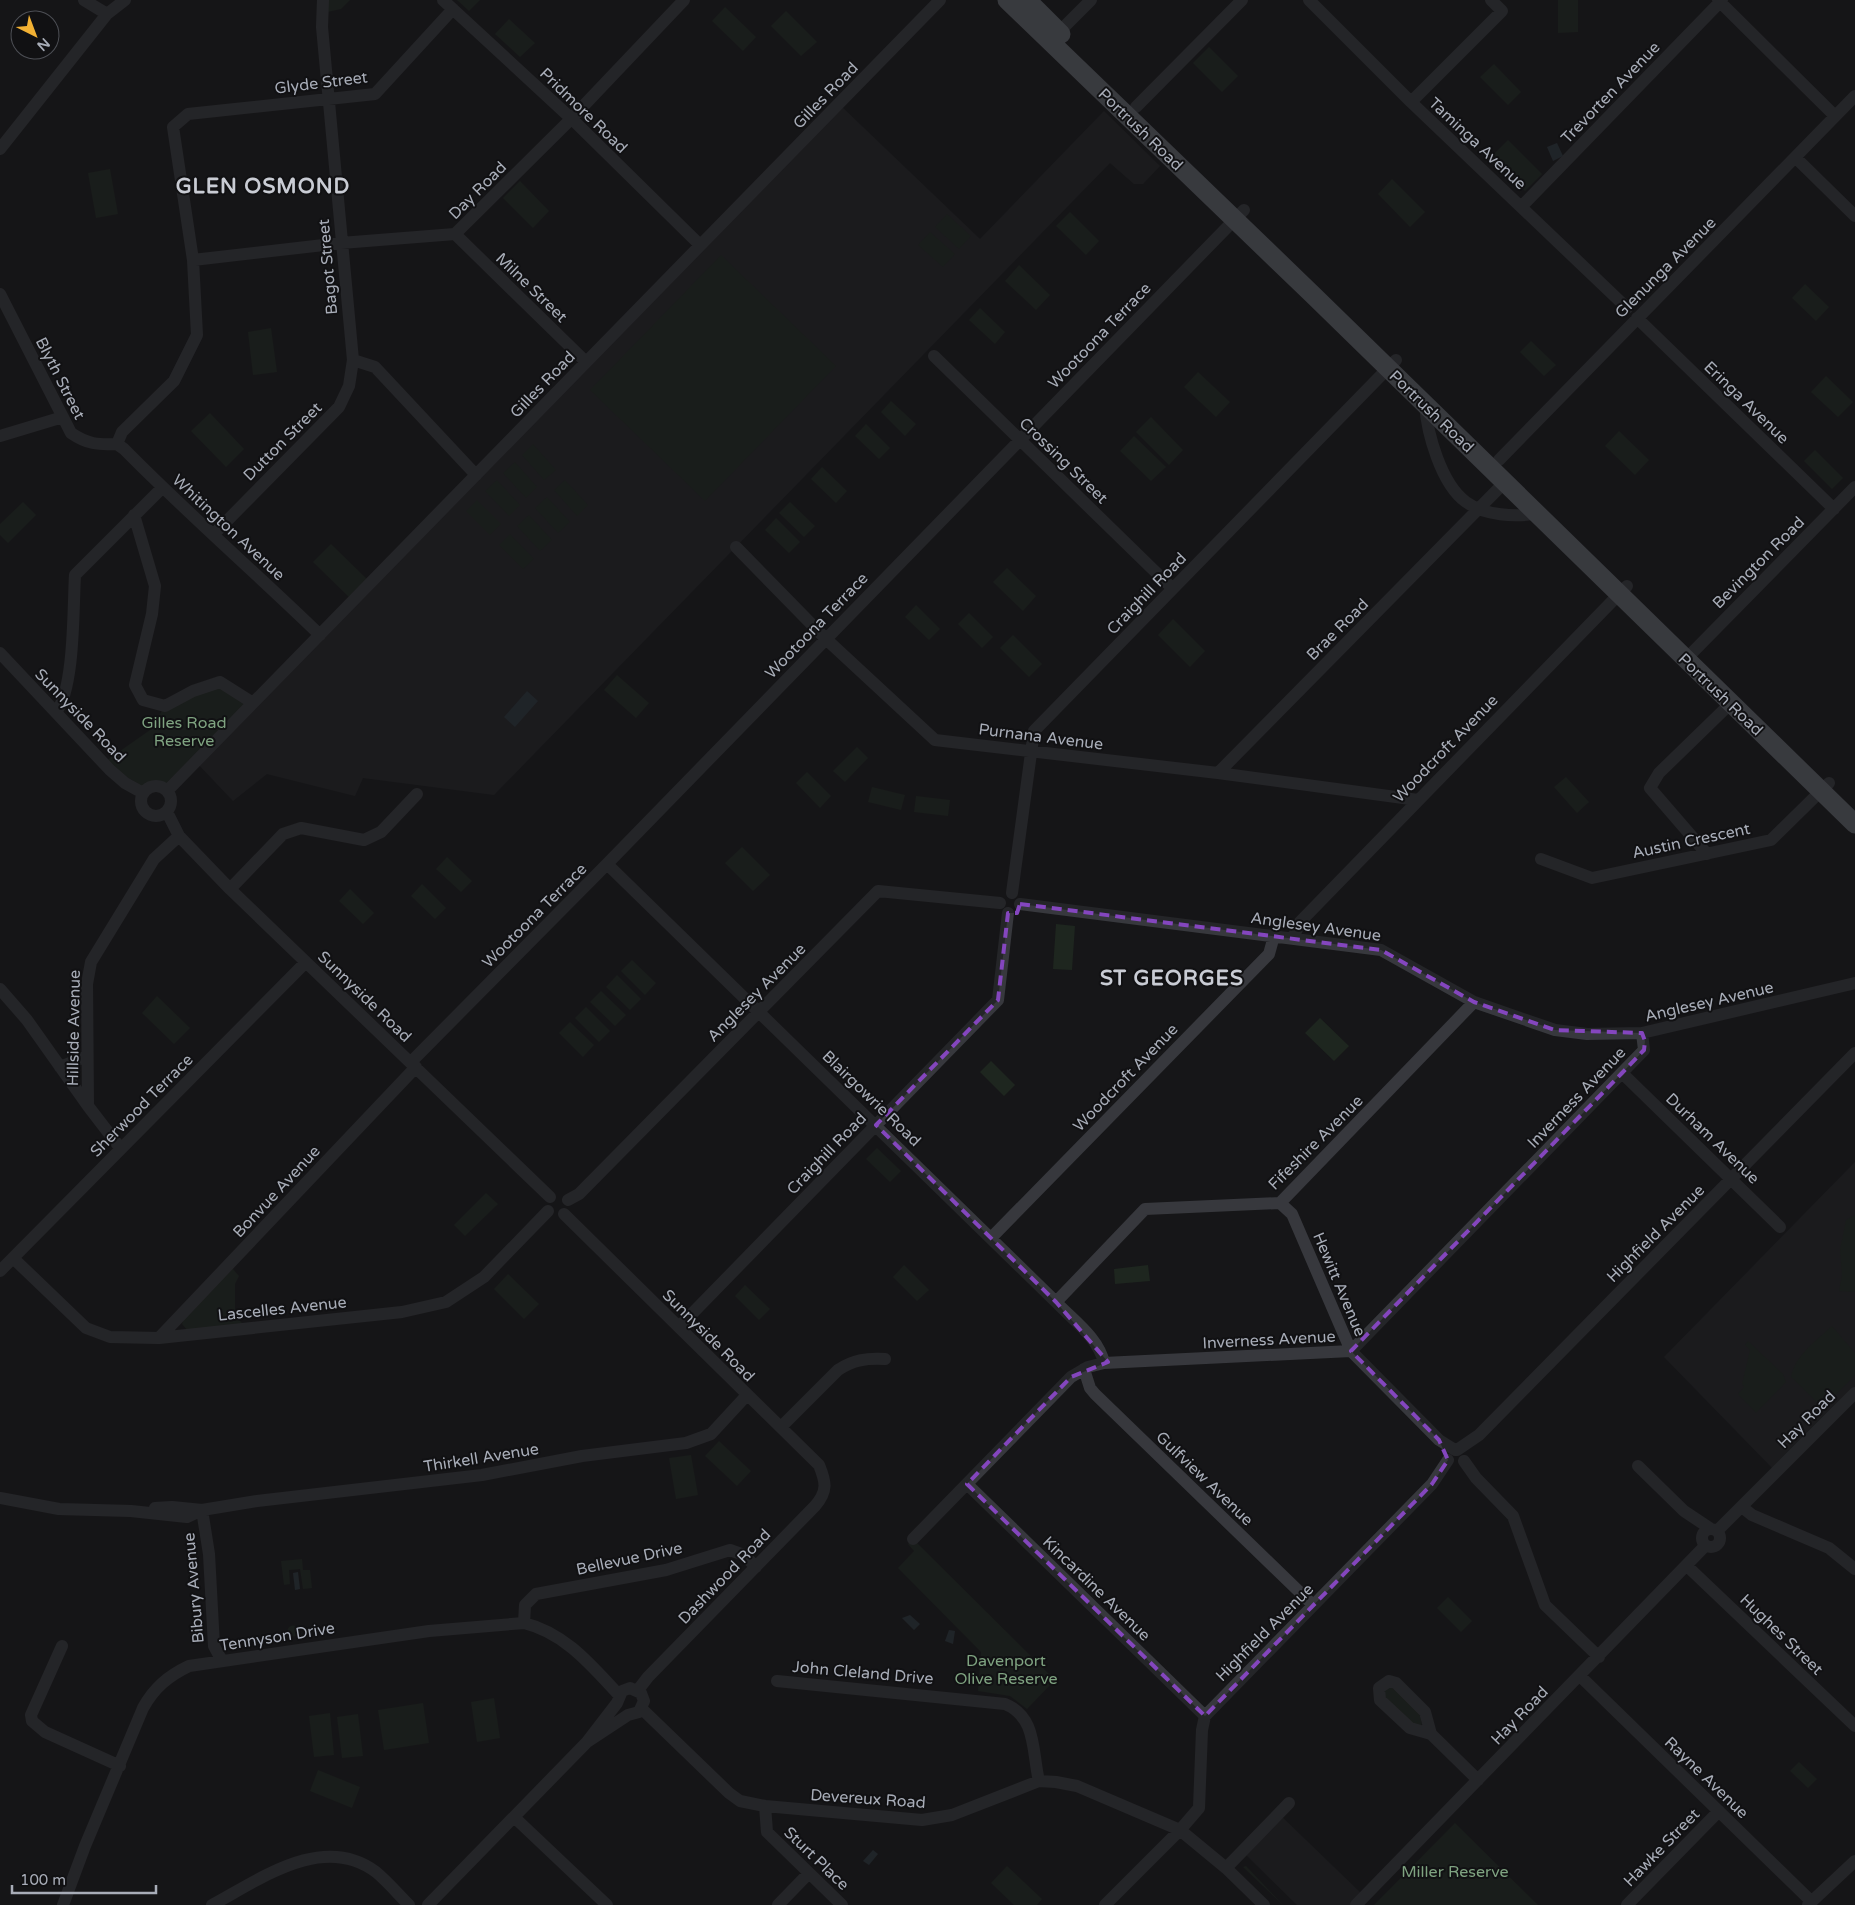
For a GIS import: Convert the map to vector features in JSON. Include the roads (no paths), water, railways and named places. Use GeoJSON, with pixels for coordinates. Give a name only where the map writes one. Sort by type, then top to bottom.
{"type":"FeatureCollection","features":[{"type":"Feature","properties":{"kind":"highway","name":"Portrush Road"},"geometry":{"type":"LineString","coordinates":[[1007,0],[1055,37],[1136,107],[1240,215]]}},
{"type":"Feature","properties":{"kind":"highway","name":"Portrush Road"},"geometry":{"type":"LineString","coordinates":[[1026,0],[1055,37],[1392,364],[1498,460],[1623,590],[1825,786],[1855,824]]}},
{"type":"Feature","properties":{"kind":"highway","name":"Portrush Road"},"geometry":{"type":"LineString","coordinates":[[1392,364],[1425,404],[1537,513],[1623,590]]}},
{"type":"Feature","properties":{"kind":"highway","name":"Portrush Road"},"geometry":{"type":"LineString","coordinates":[[1690,656],[1731,703],[1825,786],[1855,808]]}},
{"type":"Feature","properties":{"kind":"street"},"geometry":{"type":"LineString","coordinates":[[84,0],[107,14]]}},
{"type":"Feature","properties":{"kind":"street"},"geometry":{"type":"LineString","coordinates":[[0,149],[107,14],[125,0]]}},
{"type":"Feature","properties":{"kind":"street","name":"Bagot Street"},"geometry":{"type":"LineString","coordinates":[[323,0],[322,27],[352,360]]}},
{"type":"Feature","properties":{"kind":"street","name":"Pridmore Road"},"geometry":{"type":"LineString","coordinates":[[443,0],[571,118],[700,246]]}},
{"type":"Feature","properties":{"kind":"street","name":"Day Road"},"geometry":{"type":"LineString","coordinates":[[193,260],[341,243],[455,234],[571,118],[684,0]]}},
{"type":"Feature","properties":{"kind":"street","name":"Gilles Road"},"geometry":{"type":"LineString","coordinates":[[167,791],[940,0]]}},
{"type":"Feature","properties":{"kind":"street"},"geometry":{"type":"LineString","coordinates":[[1055,37],[1091,0]]}},
{"type":"Feature","properties":{"kind":"street"},"geometry":{"type":"LineString","coordinates":[[1136,107],[1242,0]]}},
{"type":"Feature","properties":{"kind":"street","name":"Taminga Avenue"},"geometry":{"type":"LineString","coordinates":[[1308,0],[1411,102],[1627,308]]}},
{"type":"Feature","properties":{"kind":"street"},"geometry":{"type":"LineString","coordinates":[[1411,102],[1502,11],[1491,0]]}},
{"type":"Feature","properties":{"kind":"street"},"geometry":{"type":"LineString","coordinates":[[1720,1],[1835,116]]}},
{"type":"Feature","properties":{"kind":"street","name":"Trevorten Avenue"},"geometry":{"type":"LineString","coordinates":[[1521,207],[1720,1]]}},
{"type":"Feature","properties":{"kind":"street","name":"Glyde Street"},"geometry":{"type":"LineString","coordinates":[[193,260],[174,127],[188,114],[375,94],[453,9]]}},
{"type":"Feature","properties":{"kind":"street","name":"Glenunga Avenue"},"geometry":{"type":"LineString","coordinates":[[1498,460],[1855,96]]}},
{"type":"Feature","properties":{"kind":"street"},"geometry":{"type":"LineString","coordinates":[[1796,158],[1855,216]]}},
{"type":"Feature","properties":{"kind":"street","name":"Wootoona Terrace"},"geometry":{"type":"LineString","coordinates":[[413,1064],[1240,215]]}},
{"type":"Feature","properties":{"kind":"street","name":"Milne Street"},"geometry":{"type":"LineString","coordinates":[[455,234],[586,362]]}},
{"type":"Feature","properties":{"kind":"street"},"geometry":{"type":"LineString","coordinates":[[117,444],[122,432],[174,381],[197,335],[193,260]]}},
{"type":"Feature","properties":{"kind":"street","name":"Blyth Street"},"geometry":{"type":"LineString","coordinates":[[0,294],[71,433],[85,442],[98,445],[117,444]]}},
{"type":"Feature","properties":{"kind":"street","name":"Eringa Avenue"},"geometry":{"type":"LineString","coordinates":[[1637,318],[1834,509]]}},
{"type":"Feature","properties":{"kind":"street","name":"Crossing Street"},"geometry":{"type":"LineString","coordinates":[[934,356],[1172,588]]}},
{"type":"Feature","properties":{"kind":"street"},"geometry":{"type":"LineString","coordinates":[[352,360],[375,367],[476,475]]}},
{"type":"Feature","properties":{"kind":"street","name":"Dutton Street"},"geometry":{"type":"LineString","coordinates":[[214,534],[339,407],[349,386],[352,360]]}},
{"type":"Feature","properties":{"kind":"street","name":"Craighill Road"},"geometry":{"type":"LineString","coordinates":[[1012,893],[1034,731],[1392,364]]}},
{"type":"Feature","properties":{"kind":"street"},"geometry":{"type":"LineString","coordinates":[[1425,404],[1428,431],[1448,479],[1466,502],[1479,508],[1524,516],[1537,513]]}},
{"type":"Feature","properties":{"kind":"street"},"geometry":{"type":"LineString","coordinates":[[0,436],[62,417]]}},
{"type":"Feature","properties":{"kind":"street","name":"Whitington Avenue"},"geometry":{"type":"LineString","coordinates":[[117,444],[320,635]]}},
{"type":"Feature","properties":{"kind":"street","name":"Brae Road"},"geometry":{"type":"LineString","coordinates":[[1218,773],[1505,482]]}},
{"type":"Feature","properties":{"kind":"street"},"geometry":{"type":"LineString","coordinates":[[56,712],[64,701],[69,671],[75,575],[162,488]]}},
{"type":"Feature","properties":{"kind":"street","name":"Bevington Road"},"geometry":{"type":"LineString","coordinates":[[1690,656],[1854,489]]}},
{"type":"Feature","properties":{"kind":"street"},"geometry":{"type":"LineString","coordinates":[[134,515],[155,586],[152,614],[135,685],[143,700],[165,706],[194,691],[220,682],[253,703]]}},
{"type":"Feature","properties":{"kind":"street","name":"Purnana Avenue"},"geometry":{"type":"LineString","coordinates":[[736,547],[826,638],[935,740],[1218,773],[1418,800]]}},
{"type":"Feature","properties":{"kind":"street","name":"Woodcroft Avenue"},"geometry":{"type":"LineString","coordinates":[[1293,938],[1300,922],[1623,590]]}},
{"type":"Feature","properties":{"kind":"street","name":"Sunnyside Road"},"geometry":{"type":"LineString","coordinates":[[0,653],[110,770],[143,793]]}},
{"type":"Feature","properties":{"kind":"street"},"geometry":{"type":"LineString","coordinates":[[1707,854],[1650,788],[1659,773],[1731,703]]}},
{"type":"Feature","properties":{"kind":"street"},"geometry":{"type":"LineString","coordinates":[[125,782],[151,783],[182,776]]}},
{"type":"Feature","properties":{"kind":"street"},"geometry":{"type":"LineString","coordinates":[[154,786],[167,791],[171,799],[167,812],[155,817],[146,813],[140,802],[143,793],[154,786]]}},
{"type":"Feature","properties":{"kind":"street","name":"Austin Crescent"},"geometry":{"type":"LineString","coordinates":[[1541,859],[1592,878],[1771,840],[1825,786]]}},
{"type":"Feature","properties":{"kind":"street"},"geometry":{"type":"LineString","coordinates":[[230,888],[283,834],[301,828],[364,840],[381,832],[417,794]]}},
{"type":"Feature","properties":{"kind":"street","name":"Sunnyside Road"},"geometry":{"type":"LineString","coordinates":[[167,812],[179,836],[230,888],[550,1197]]}},
{"type":"Feature","properties":{"kind":"street","name":"Hillside Avenue"},"geometry":{"type":"LineString","coordinates":[[121,1148],[88,1106],[87,984],[91,962],[154,860],[179,836]]}},
{"type":"Feature","properties":{"kind":"street","name":"Blairgowrie Road"},"geometry":{"type":"LineString","coordinates":[[607,864],[1056,1302],[1095,1342],[1102,1352],[1104,1363]]}},
{"type":"Feature","properties":{"kind":"street","name":"Anglesey Avenue"},"geometry":{"type":"LineString","coordinates":[[568,1200],[578,1194],[878,891],[1004,908]]}},
{"type":"Feature","properties":{"kind":"street"},"geometry":{"type":"LineString","coordinates":[[1012,893],[1019,898],[1020,904],[1014,912],[1004,908],[1004,895],[1012,893]]}},
{"type":"Feature","properties":{"kind":"street","name":"Anglesey Avenue"},"geometry":{"type":"LineString","coordinates":[[1020,904],[1381,950],[1474,1002],[1555,1030],[1586,1034],[1642,1033],[1855,983]]}},
{"type":"Feature","properties":{"kind":"street","name":"Craighill Road"},"geometry":{"type":"LineString","coordinates":[[679,1327],[998,1000],[1004,908]]}},
{"type":"Feature","properties":{"kind":"street","name":"Woodcroft Avenue"},"geometry":{"type":"LineString","coordinates":[[991,1238],[1269,954],[1274,936]]}},
{"type":"Feature","properties":{"kind":"street","name":"Sherwood Terrace"},"geometry":{"type":"LineString","coordinates":[[0,1271],[306,962]]}},
{"type":"Feature","properties":{"kind":"street"},"geometry":{"type":"LineString","coordinates":[[0,989],[27,1020],[88,1106]]}},
{"type":"Feature","properties":{"kind":"street","name":"Fifeshire Avenue"},"geometry":{"type":"LineString","coordinates":[[1056,1302],[1145,1209],[1280,1203],[1474,1002]]}},
{"type":"Feature","properties":{"kind":"street","name":"Inverness Avenue"},"geometry":{"type":"LineString","coordinates":[[913,1539],[1071,1377],[1084,1369],[1104,1363],[1351,1351],[1644,1050],[1642,1033]]}},
{"type":"Feature","properties":{"kind":"street","name":"Highfield Avenue"},"geometry":{"type":"LineString","coordinates":[[1205,1716],[1855,1053]]}},
{"type":"Feature","properties":{"kind":"street"},"geometry":{"type":"LineString","coordinates":[[60,1067],[87,1056]]}},
{"type":"Feature","properties":{"kind":"street","name":"Bonvue Avenue"},"geometry":{"type":"LineString","coordinates":[[159,1338],[413,1064]]}},
{"type":"Feature","properties":{"kind":"street","name":"Durham Avenue"},"geometry":{"type":"LineString","coordinates":[[1622,1073],[1732,1178],[1780,1227]]}},
{"type":"Feature","properties":{"kind":"street"},"geometry":{"type":"LineString","coordinates":[[560,1196],[568,1200],[570,1207],[564,1214],[554,1215],[548,1211],[545,1205],[550,1197],[560,1196]]}},
{"type":"Feature","properties":{"kind":"street","name":"Hewitt Avenue"},"geometry":{"type":"LineString","coordinates":[[1280,1203],[1292,1214],[1351,1351],[1456,1459],[1508,1508],[1518,1523],[1545,1605],[1598,1657]]}},
{"type":"Feature","properties":{"kind":"street","name":"Lascelles Avenue"},"geometry":{"type":"LineString","coordinates":[[13,1258],[86,1328],[110,1337],[159,1338],[402,1312],[446,1302],[484,1277],[548,1211]]}},
{"type":"Feature","properties":{"kind":"street","name":"Sunnyside Road"},"geometry":{"type":"LineString","coordinates":[[564,1214],[819,1465],[826,1482]]}},
{"type":"Feature","properties":{"kind":"street"},"geometry":{"type":"LineString","coordinates":[[781,1427],[838,1370],[849,1363],[866,1358],[885,1359]]}},
{"type":"Feature","properties":{"kind":"street","name":"Gulfview Avenue"},"geometry":{"type":"LineString","coordinates":[[1084,1369],[1090,1388],[1095,1394],[1313,1605]]}},
{"type":"Feature","properties":{"kind":"street","name":"Hay Road"},"geometry":{"type":"LineString","coordinates":[[1356,1905],[1687,1566],[1709,1536],[1742,1507],[1855,1393]]}},
{"type":"Feature","properties":{"kind":"street","name":"Thirkell Avenue"},"geometry":{"type":"LineString","coordinates":[[0,1498],[59,1510],[131,1511],[172,1506],[202,1510],[257,1501],[482,1475],[582,1456],[686,1443],[711,1434],[747,1395]]}},
{"type":"Feature","properties":{"kind":"street"},"geometry":{"type":"LineString","coordinates":[[1638,1466],[1709,1536]]}},
{"type":"Feature","properties":{"kind":"street","name":"Dashwood Road"},"geometry":{"type":"LineString","coordinates":[[638,1690],[648,1677],[822,1498],[826,1482]]}},
{"type":"Feature","properties":{"kind":"street","name":"Kincardine Avenue"},"geometry":{"type":"LineString","coordinates":[[967,1484],[1205,1716]]}},
{"type":"Feature","properties":{"kind":"street"},"geometry":{"type":"LineString","coordinates":[[1742,1507],[1752,1515],[1829,1548],[1855,1569]]}},
{"type":"Feature","properties":{"kind":"street","name":"Bibury Avenue"},"geometry":{"type":"LineString","coordinates":[[202,1510],[209,1554],[214,1646],[222,1661]]}},
{"type":"Feature","properties":{"kind":"street","name":"Bellevue Drive"},"geometry":{"type":"LineString","coordinates":[[524,1623],[525,1605],[536,1594],[666,1570],[730,1550],[744,1555],[756,1567]]}},
{"type":"Feature","properties":{"kind":"street","name":"Hughes Street"},"geometry":{"type":"LineString","coordinates":[[1687,1566],[1855,1726]]}},
{"type":"Feature","properties":{"kind":"street","name":"Tennyson Drive"},"geometry":{"type":"LineString","coordinates":[[64,1905],[85,1846],[151,1693],[175,1673],[188,1666],[429,1631],[524,1623],[537,1626],[570,1646],[600,1672],[618,1699]]}},
{"type":"Feature","properties":{"kind":"street"},"geometry":{"type":"LineString","coordinates":[[200,1664],[212,1624]]}},
{"type":"Feature","properties":{"kind":"street"},"geometry":{"type":"LineString","coordinates":[[62,1646],[31,1715],[32,1721],[45,1732],[120,1766]]}},
{"type":"Feature","properties":{"kind":"street","name":"Rayne Avenue"},"geometry":{"type":"LineString","coordinates":[[1580,1676],[1719,1811],[1810,1903]]}},
{"type":"Feature","properties":{"kind":"street","name":"John Cleland Drive"},"geometry":{"type":"LineString","coordinates":[[777,1681],[1005,1704],[1020,1712],[1026,1720],[1032,1736],[1038,1781]]}},
{"type":"Feature","properties":{"kind":"street"},"geometry":{"type":"LineString","coordinates":[[1431,1734],[1425,1712],[1396,1683],[1389,1681],[1382,1683],[1379,1688],[1380,1700],[1410,1728],[1431,1734],[1478,1780]]}},
{"type":"Feature","properties":{"kind":"street"},"geometry":{"type":"LineString","coordinates":[[428,1905],[587,1742],[618,1699],[630,1688],[638,1690],[643,1697],[642,1709],[637,1713],[628,1714],[587,1742]]}},
{"type":"Feature","properties":{"kind":"street"},"geometry":{"type":"LineString","coordinates":[[618,1699],[621,1710],[628,1714]]}},
{"type":"Feature","properties":{"kind":"street","name":"Devereux Road"},"geometry":{"type":"LineString","coordinates":[[642,1709],[728,1793],[740,1801],[765,1806],[922,1820],[952,1815],[1038,1781],[1077,1786],[1180,1830],[1226,1868],[1264,1905]]}},
{"type":"Feature","properties":{"kind":"street"},"geometry":{"type":"LineString","coordinates":[[1105,1905],[1180,1830],[1198,1808],[1202,1730],[1205,1716]]}},
{"type":"Feature","properties":{"kind":"street"},"geometry":{"type":"LineString","coordinates":[[1226,1868],[1289,1804]]}},
{"type":"Feature","properties":{"kind":"street","name":"Sturt Place"},"geometry":{"type":"LineString","coordinates":[[765,1806],[767,1832],[842,1905]]}},
{"type":"Feature","properties":{"kind":"street","name":"Hawke Street"},"geometry":{"type":"LineString","coordinates":[[1627,1905],[1719,1811]]}},
{"type":"Feature","properties":{"kind":"street"},"geometry":{"type":"LineString","coordinates":[[514,1817],[607,1905]]}},
{"type":"Feature","properties":{"kind":"street"},"geometry":{"type":"LineString","coordinates":[[212,1905],[280,1868],[312,1859],[334,1857],[347,1859],[376,1872],[409,1905]]}},
{"type":"Feature","properties":{"kind":"street"},"geometry":{"type":"LineString","coordinates":[[1810,1903],[1855,1861]]}},
{"type":"Feature","properties":{"kind":"street"},"geometry":{"type":"LineString","coordinates":[[778,1905],[809,1873]]}},
{"type":"Feature","properties":{"kind":"district","name":"GLEN OSMOND"},"geometry":{"type":"Point","coordinates":[263,186]}},
{"type":"Feature","properties":{"kind":"district","name":"ST GEORGES"},"geometry":{"type":"Point","coordinates":[1172,978]}},
{"type":"Feature","properties":{"kind":"park label","name":"Gilles Road Reserve"},"geometry":{"type":"Point","coordinates":[184,731]}},
{"type":"Feature","properties":{"kind":"park label","name":"Davenport Olive Reserve"},"geometry":{"type":"Point","coordinates":[1006,1669]}},
{"type":"Feature","properties":{"kind":"park label","name":"Miller Reserve"},"geometry":{"type":"Point","coordinates":[1455,1871]}}]}
